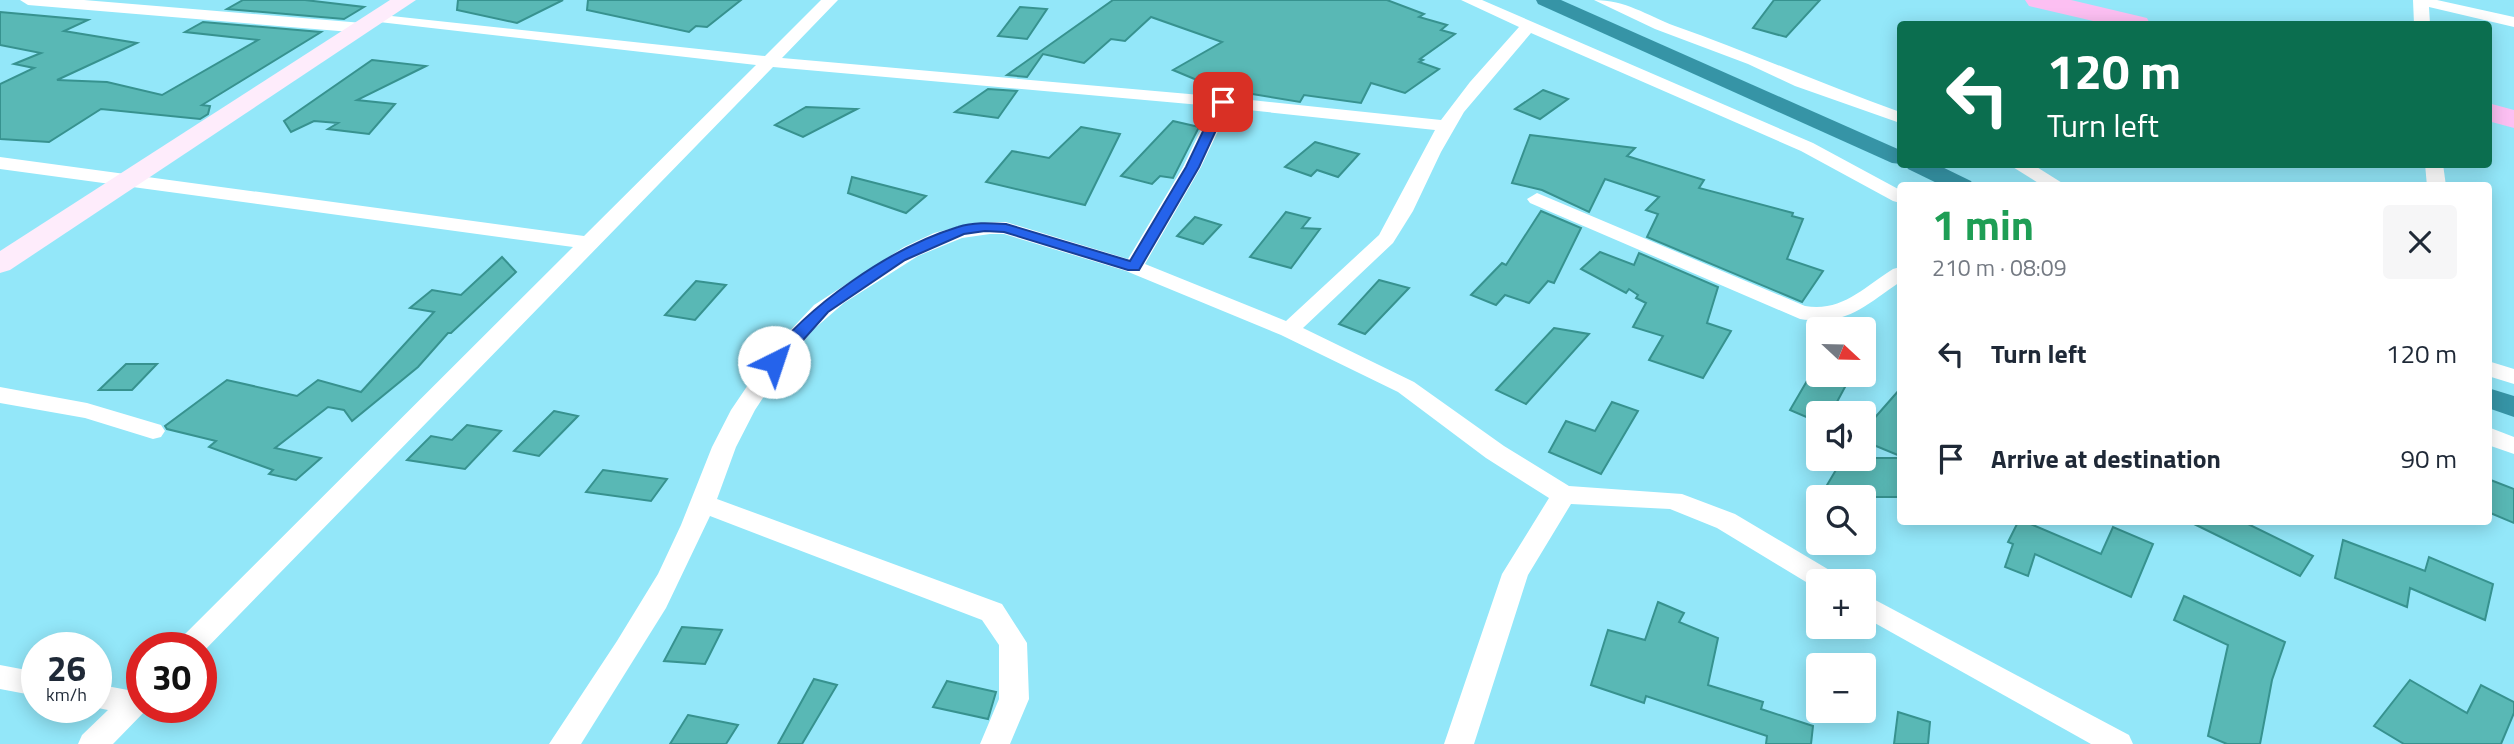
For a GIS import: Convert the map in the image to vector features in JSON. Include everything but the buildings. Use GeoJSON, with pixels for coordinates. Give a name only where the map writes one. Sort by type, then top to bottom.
{"type":"FeatureCollection","features":[{"type":"Feature","properties":{"kind":"highway"},"geometry":{"type":"LineString","coordinates":[[2038,0],[2125,21]]}},
{"type":"Feature","properties":{"kind":"highway"},"geometry":{"type":"LineString","coordinates":[[2492,113],[2514,119]]}},
{"type":"Feature","properties":{"kind":"main road"},"geometry":{"type":"LineString","coordinates":[[0,264],[405,0]]}},
{"type":"Feature","properties":{"kind":"street"},"geometry":{"type":"LineString","coordinates":[[28,0],[371,22],[769,62],[1223,102],[1446,126]]}},
{"type":"Feature","properties":{"kind":"street"},"geometry":{"type":"LineString","coordinates":[[204,632],[830,0]]}},
{"type":"Feature","properties":{"kind":"street"},"geometry":{"type":"LineString","coordinates":[[1469,0],[1807,147],[1897,195]]}},
{"type":"Feature","properties":{"kind":"street"},"geometry":{"type":"LineString","coordinates":[[1602,0],[1661,26],[1755,60],[1801,82],[1897,117]]}},
{"type":"Feature","properties":{"kind":"street"},"geometry":{"type":"LineString","coordinates":[[2422,21],[2421,0],[2514,22]]}},
{"type":"Feature","properties":{"kind":"street"},"geometry":{"type":"LineString","coordinates":[[1289,330],[1386,239],[1399,222],[1446,126],[1466,96],[1528,27]]}},
{"type":"Feature","properties":{"kind":"street"},"geometry":{"type":"LineString","coordinates":[[1133,267],[1192,167],[1223,102]]}},
{"type":"Feature","properties":{"kind":"street"},"geometry":{"type":"LineString","coordinates":[[0,163],[589,243]]}},
{"type":"Feature","properties":{"kind":"street"},"geometry":{"type":"LineString","coordinates":[[2024,168],[2051,182]]}},
{"type":"Feature","properties":{"kind":"street"},"geometry":{"type":"LineString","coordinates":[[1537,199],[1800,312],[1841,312],[1897,275]]}},
{"type":"Feature","properties":{"kind":"street"},"geometry":{"type":"LineString","coordinates":[[564,744],[638,632],[683,550],[725,445],[762,378],[822,309],[900,257],[961,230],[985,226],[1006,228],[1133,267],[1289,330],[1406,387],[1495,452],[1564,495],[1674,500],[1726,521],[1806,569]]}},
{"type":"Feature","properties":{"kind":"street"},"geometry":{"type":"LineString","coordinates":[[2492,369],[2514,377]]}},
{"type":"Feature","properties":{"kind":"street"},"geometry":{"type":"LineString","coordinates":[[0,395],[87,411],[153,430]]}},
{"type":"Feature","properties":{"kind":"street"},"geometry":{"type":"LineString","coordinates":[[2492,437],[2514,446]]}},
{"type":"Feature","properties":{"kind":"street"},"geometry":{"type":"LineString","coordinates":[[1459,744],[1515,574],[1564,495]]}},
{"type":"Feature","properties":{"kind":"street"},"geometry":{"type":"LineString","coordinates":[[702,503],[992,612],[1013,643],[1014,699],[995,744]]}},
{"type":"Feature","properties":{"kind":"street"},"geometry":{"type":"LineString","coordinates":[[1876,611],[2118,744]]}},
{"type":"Feature","properties":{"kind":"street"},"geometry":{"type":"LineString","coordinates":[[0,677],[21,681]]}},
{"type":"Feature","properties":{"kind":"street"},"geometry":{"type":"LineString","coordinates":[[93,744],[126,710]]}},
{"type":"Feature","properties":{"kind":"waterway"},"geometry":{"type":"LineString","coordinates":[[1545,0],[1897,157]]}},
{"type":"Feature","properties":{"kind":"waterway"},"geometry":{"type":"LineString","coordinates":[[1925,168],[1954,182]]}},
{"type":"Feature","properties":{"kind":"waterway"},"geometry":{"type":"LineString","coordinates":[[2492,399],[2514,407]]}},
{"type":"Feature","properties":{"kind":"route"},"geometry":{"type":"LineString","coordinates":[[774,362],[822,309],[900,257],[961,230],[985,226],[1006,228],[1133,267],[1192,167],[1223,102]]}}]}
